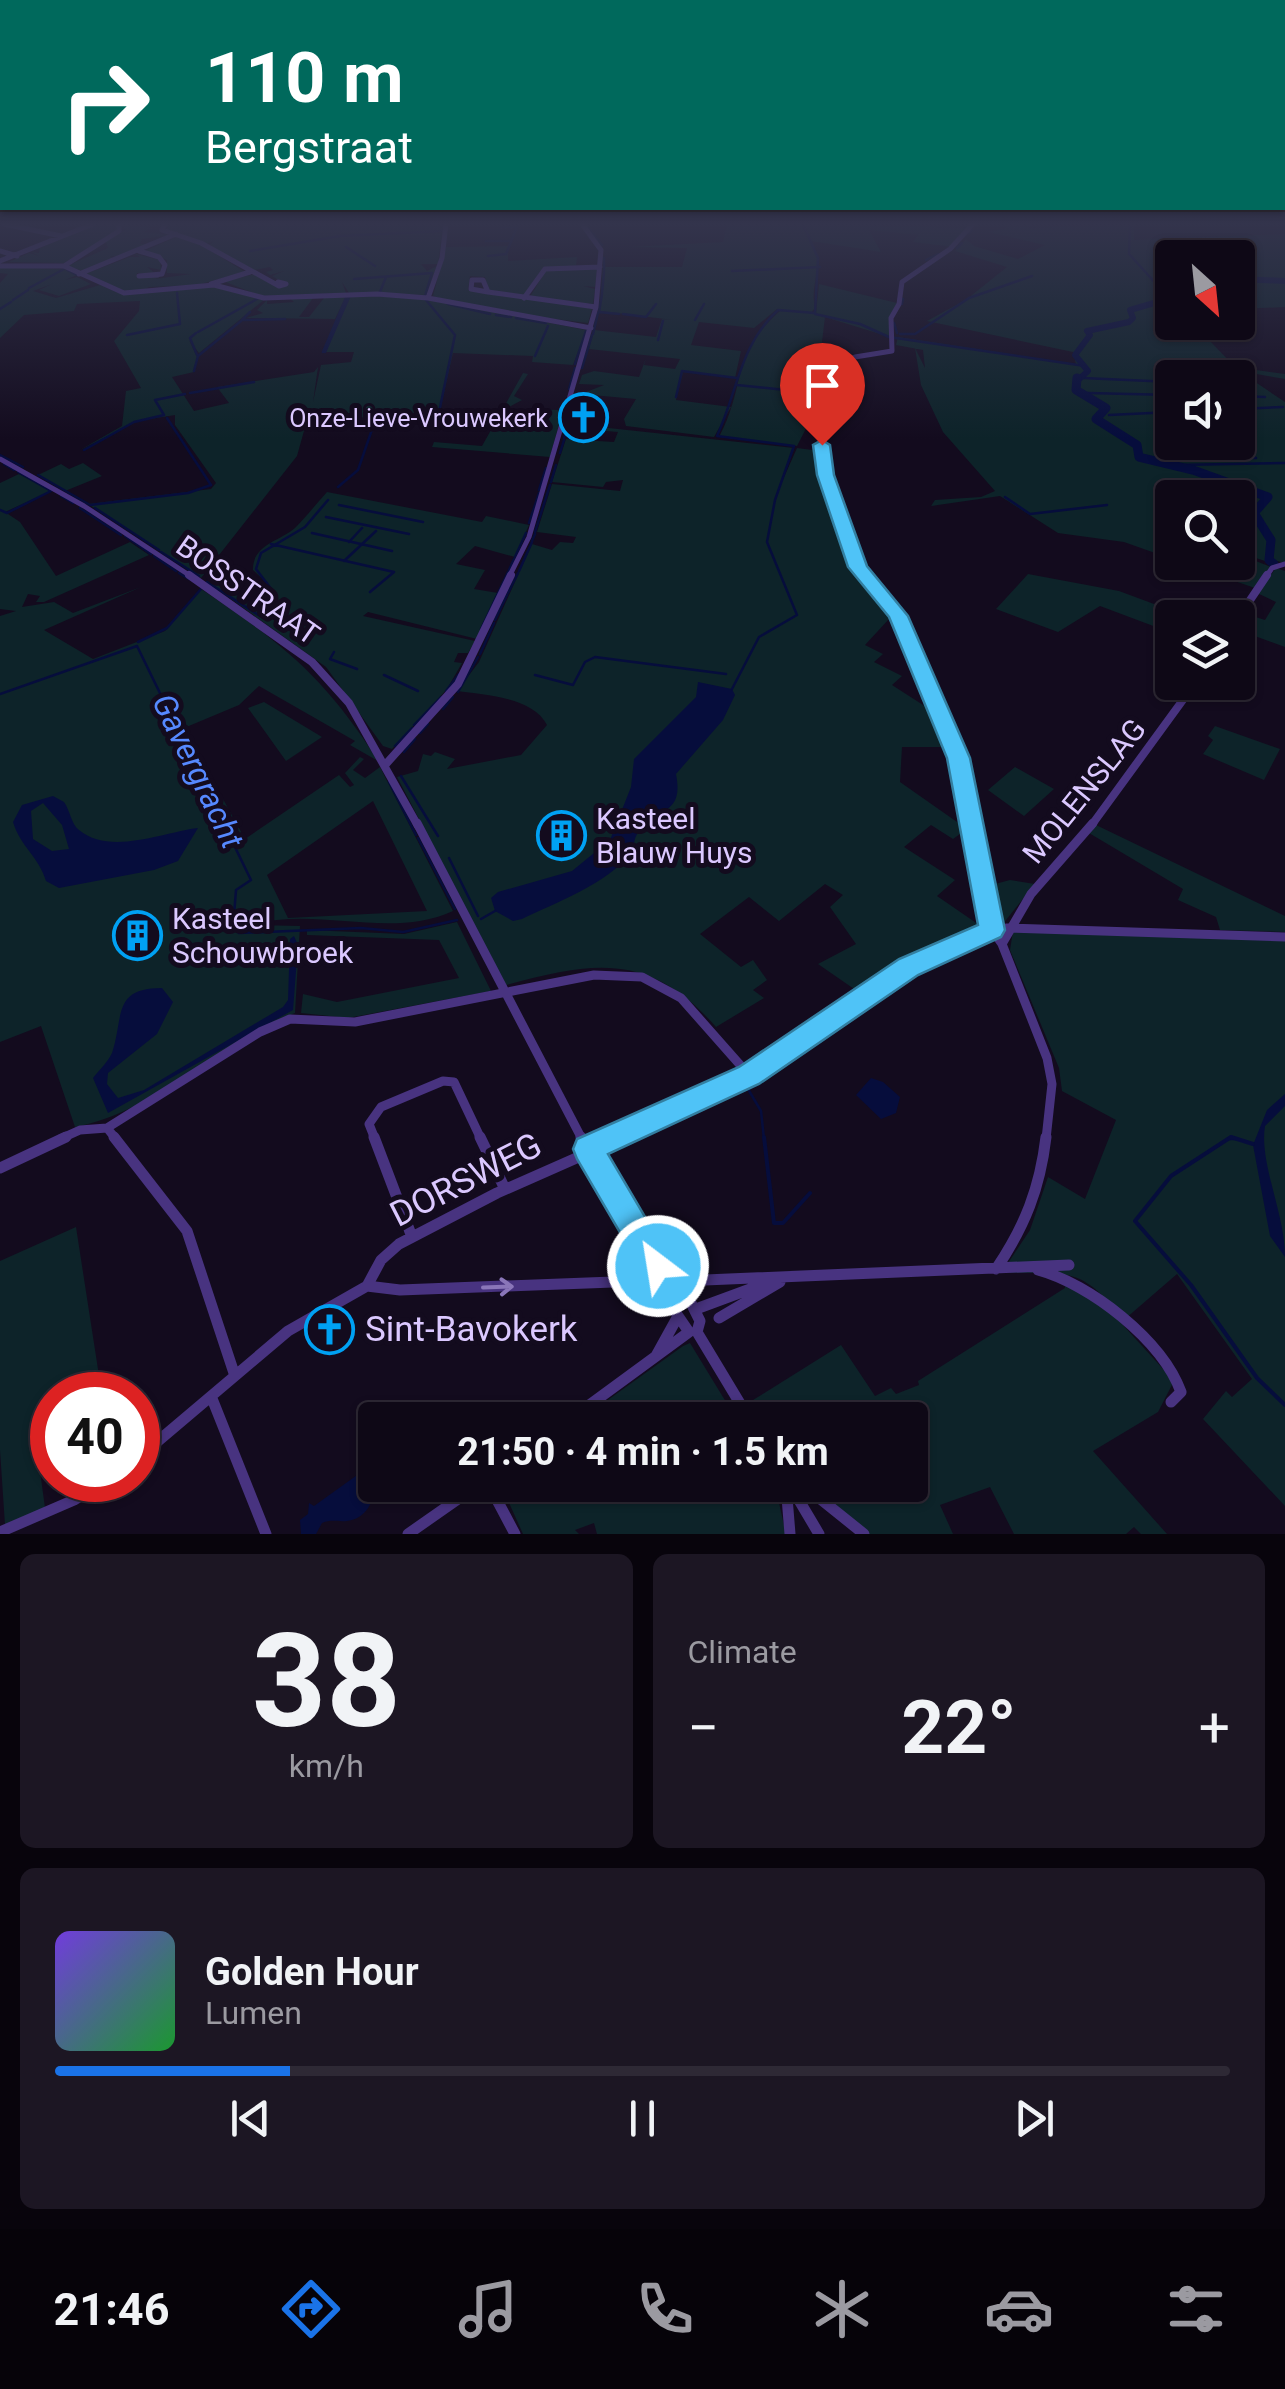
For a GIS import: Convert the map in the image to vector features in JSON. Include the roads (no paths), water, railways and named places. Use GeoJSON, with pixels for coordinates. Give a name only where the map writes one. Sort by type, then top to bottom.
{"type":"FeatureCollection","features":[{"type":"Feature","properties":{"kind":"street"},"geometry":{"type":"LineString","coordinates":[[248,296],[330,296]]}},
{"type":"Feature","properties":{"kind":"street"},"geometry":{"type":"LineString","coordinates":[[398,296],[591,328]]}},
{"type":"Feature","properties":{"kind":"street"},"geometry":{"type":"LineString","coordinates":[[510,296],[596,307]]}},
{"type":"Feature","properties":{"kind":"street"},"geometry":{"type":"LineString","coordinates":[[386,764],[458,684],[521,557],[591,328],[597,296]]}},
{"type":"Feature","properties":{"kind":"street"},"geometry":{"type":"LineString","coordinates":[[898,296],[891,318],[895,338],[892,351],[855,357],[837,372],[838,413],[822,442],[823,464],[858,567],[898,616],[958,758],[992,930],[1002,944],[1006,963],[1047,1058],[1052,1084],[1040,1180],[1023,1229],[996,1269]]}},
{"type":"Feature","properties":{"kind":"street","name":"BOSSTRAAT"},"geometry":{"type":"LineString","coordinates":[[0,459],[85,506],[294,646],[349,703],[386,764],[588,1149],[679,1301]]}},
{"type":"Feature","properties":{"kind":"street"},"geometry":{"type":"LineString","coordinates":[[1252,600],[1280,565]]}},
{"type":"Feature","properties":{"kind":"street","name":"MOLENSLAG"},"geometry":{"type":"LineString","coordinates":[[1002,944],[1007,928],[1041,882],[1101,814],[1183,700]]}},
{"type":"Feature","properties":{"kind":"street","name":"DORSWEG"},"geometry":{"type":"LineString","coordinates":[[160,1439],[234,1372],[311,1313],[368,1286],[384,1257],[412,1237],[588,1149],[749,1076],[908,967],[992,930],[1007,928],[1285,938]]}},
{"type":"Feature","properties":{"kind":"street"},"geometry":{"type":"LineString","coordinates":[[0,1168],[80,1130],[107,1128],[280,1022],[303,1017],[355,1022],[594,975],[642,978],[688,1003],[749,1076]]}},
{"type":"Feature","properties":{"kind":"street"},"geometry":{"type":"LineString","coordinates":[[412,1237],[369,1124],[372,1114],[381,1107],[443,1081],[454,1082],[505,1189]]}},
{"type":"Feature","properties":{"kind":"street"},"geometry":{"type":"LineString","coordinates":[[107,1128],[187,1230],[234,1372]]}},
{"type":"Feature","properties":{"kind":"street"},"geometry":{"type":"LineString","coordinates":[[704,1280],[779,1280],[1069,1265]]}},
{"type":"Feature","properties":{"kind":"street"},"geometry":{"type":"LineString","coordinates":[[1024,1268],[1065,1276],[1104,1301],[1176,1378],[1180,1392],[1170,1402]]}},
{"type":"Feature","properties":{"kind":"street"},"geometry":{"type":"LineString","coordinates":[[368,1286],[400,1290],[666,1280]]}},
{"type":"Feature","properties":{"kind":"street"},"geometry":{"type":"LineString","coordinates":[[696,1309],[779,1280]]}},
{"type":"Feature","properties":{"kind":"street"},"geometry":{"type":"LineString","coordinates":[[719,1318],[779,1280]]}},
{"type":"Feature","properties":{"kind":"street"},"geometry":{"type":"LineString","coordinates":[[593,1402],[693,1332],[696,1309],[690,1301],[679,1301],[674,1310],[677,1318],[693,1332],[738,1402]]}},
{"type":"Feature","properties":{"kind":"street"},"geometry":{"type":"LineString","coordinates":[[656,1356],[677,1318]]}},
{"type":"Feature","properties":{"kind":"street"},"geometry":{"type":"LineString","coordinates":[[211,1396],[266,1534]]}},
{"type":"Feature","properties":{"kind":"street"},"geometry":{"type":"LineString","coordinates":[[0,1532],[69,1502]]}},
{"type":"Feature","properties":{"kind":"street"},"geometry":{"type":"LineString","coordinates":[[408,1534],[454,1502]]}},
{"type":"Feature","properties":{"kind":"street"},"geometry":{"type":"LineString","coordinates":[[498,1502],[515,1534]]}},
{"type":"Feature","properties":{"kind":"street"},"geometry":{"type":"LineString","coordinates":[[789,1502],[790,1534]]}},
{"type":"Feature","properties":{"kind":"street"},"geometry":{"type":"LineString","coordinates":[[799,1502],[819,1534]]}},
{"type":"Feature","properties":{"kind":"street"},"geometry":{"type":"LineString","coordinates":[[825,1502],[864,1534]]}},
{"type":"Feature","properties":{"kind":"waterway"},"geometry":{"type":"LineString","coordinates":[[13,300],[20,296]]}},
{"type":"Feature","properties":{"kind":"waterway"},"geometry":{"type":"LineString","coordinates":[[127,335],[180,324],[177,296]]}},
{"type":"Feature","properties":{"kind":"waterway"},"geometry":{"type":"LineString","coordinates":[[325,352],[350,296]]}},
{"type":"Feature","properties":{"kind":"waterway"},"geometry":{"type":"LineString","coordinates":[[602,296],[599,312],[619,314]]}},
{"type":"Feature","properties":{"kind":"waterway"},"geometry":{"type":"LineString","coordinates":[[732,689],[759,637],[797,615],[767,542],[775,500],[794,446],[717,436],[747,354],[765,324],[778,310],[815,313],[816,296]]}},
{"type":"Feature","properties":{"kind":"waterway"},"geometry":{"type":"LineString","coordinates":[[900,334],[915,334],[976,296]]}},
{"type":"Feature","properties":{"kind":"waterway"},"geometry":{"type":"LineString","coordinates":[[323,352],[346,298]]}},
{"type":"Feature","properties":{"kind":"waterway"},"geometry":{"type":"LineString","coordinates":[[198,332],[257,299]]}},
{"type":"Feature","properties":{"kind":"waterway"},"geometry":{"type":"LineString","coordinates":[[902,304],[903,299]]}},
{"type":"Feature","properties":{"kind":"waterway"},"geometry":{"type":"LineString","coordinates":[[338,487],[358,470],[377,415],[437,422],[455,335],[426,300]]}},
{"type":"Feature","properties":{"kind":"waterway"},"geometry":{"type":"LineString","coordinates":[[0,309],[11,302]]}},
{"type":"Feature","properties":{"kind":"waterway"},"geometry":{"type":"LineString","coordinates":[[1077,381],[1088,371],[1075,355],[1090,335],[1087,331],[1129,322],[1133,318],[1130,310],[1155,303]]}},
{"type":"Feature","properties":{"kind":"waterway"},"geometry":{"type":"LineString","coordinates":[[448,304],[490,314]]}},
{"type":"Feature","properties":{"kind":"waterway"},"geometry":{"type":"LineString","coordinates":[[623,314],[646,317],[656,304]]}},
{"type":"Feature","properties":{"kind":"waterway"},"geometry":{"type":"LineString","coordinates":[[695,320],[704,304]]}},
{"type":"Feature","properties":{"kind":"waterway"},"geometry":{"type":"LineString","coordinates":[[250,312],[242,320],[285,319]]}},
{"type":"Feature","properties":{"kind":"waterway"},"geometry":{"type":"LineString","coordinates":[[593,334],[598,313]]}},
{"type":"Feature","properties":{"kind":"waterway"},"geometry":{"type":"LineString","coordinates":[[815,314],[860,324],[889,337],[1085,366]]}},
{"type":"Feature","properties":{"kind":"waterway"},"geometry":{"type":"LineString","coordinates":[[496,315],[511,317]]}},
{"type":"Feature","properties":{"kind":"waterway"},"geometry":{"type":"LineString","coordinates":[[516,318],[546,323]]}},
{"type":"Feature","properties":{"kind":"waterway"},"geometry":{"type":"LineString","coordinates":[[194,371],[198,356],[241,321]]}},
{"type":"Feature","properties":{"kind":"waterway"},"geometry":{"type":"LineString","coordinates":[[658,340],[663,321]]}},
{"type":"Feature","properties":{"kind":"waterway"},"geometry":{"type":"LineString","coordinates":[[894,323],[897,333]]}},
{"type":"Feature","properties":{"kind":"waterway"},"geometry":{"type":"LineString","coordinates":[[535,356],[548,326]]}},
{"type":"Feature","properties":{"kind":"waterway"},"geometry":{"type":"LineString","coordinates":[[575,364],[586,331]]}},
{"type":"Feature","properties":{"kind":"waterway"},"geometry":{"type":"LineString","coordinates":[[196,333],[190,338],[197,355]]}},
{"type":"Feature","properties":{"kind":"waterway"},"geometry":{"type":"LineString","coordinates":[[582,368],[592,335]]}},
{"type":"Feature","properties":{"kind":"waterway"},"geometry":{"type":"LineString","coordinates":[[569,389],[575,368]]}},
{"type":"Feature","properties":{"kind":"waterway"},"geometry":{"type":"LineString","coordinates":[[676,397],[682,371],[737,378]]}},
{"type":"Feature","properties":{"kind":"waterway"},"geometry":{"type":"LineString","coordinates":[[1077,378],[1076,390],[1106,408],[1096,419],[1137,445],[1139,457],[1193,470],[1268,497],[1254,513],[1271,540],[1269,560],[1274,564]]}},
{"type":"Feature","properties":{"kind":"waterway"},"geometry":{"type":"LineString","coordinates":[[1083,378],[1155,381]]}},
{"type":"Feature","properties":{"kind":"waterway"},"geometry":{"type":"LineString","coordinates":[[190,393],[254,382]]}},
{"type":"Feature","properties":{"kind":"waterway"},"geometry":{"type":"LineString","coordinates":[[737,385],[795,391]]}},
{"type":"Feature","properties":{"kind":"waterway"},"geometry":{"type":"LineString","coordinates":[[1088,393],[1155,395]]}},
{"type":"Feature","properties":{"kind":"waterway"},"geometry":{"type":"LineString","coordinates":[[84,450],[134,422],[164,415],[155,400],[185,394]]}},
{"type":"Feature","properties":{"kind":"waterway"},"geometry":{"type":"LineString","coordinates":[[1255,397],[1265,397]]}},
{"type":"Feature","properties":{"kind":"waterway"},"geometry":{"type":"LineString","coordinates":[[1255,408],[1283,407]]}},
{"type":"Feature","properties":{"kind":"waterway"},"geometry":{"type":"LineString","coordinates":[[1109,415],[1155,413]]}},
{"type":"Feature","properties":{"kind":"waterway"},"geometry":{"type":"LineString","coordinates":[[38,475],[90,505],[188,493],[211,485],[167,418]]}},
{"type":"Feature","properties":{"kind":"waterway"},"geometry":{"type":"LineString","coordinates":[[564,438],[568,425]]}},
{"type":"Feature","properties":{"kind":"waterway"},"geometry":{"type":"LineString","coordinates":[[560,453],[564,440]]}},
{"type":"Feature","properties":{"kind":"waterway"},"geometry":{"type":"LineString","coordinates":[[0,455],[23,467]]}},
{"type":"Feature","properties":{"kind":"waterway"},"geometry":{"type":"LineString","coordinates":[[1150,458],[1256,458]]}},
{"type":"Feature","properties":{"kind":"waterway"},"geometry":{"type":"LineString","coordinates":[[1175,465],[1285,463]]}},
{"type":"Feature","properties":{"kind":"waterway"},"geometry":{"type":"LineString","coordinates":[[4,464],[14,470]]}},
{"type":"Feature","properties":{"kind":"waterway"},"geometry":{"type":"LineString","coordinates":[[551,482],[556,465]]}},
{"type":"Feature","properties":{"kind":"waterway"},"geometry":{"type":"LineString","coordinates":[[539,490],[546,468]]}},
{"type":"Feature","properties":{"kind":"waterway"},"geometry":{"type":"LineString","coordinates":[[0,510],[7,513],[51,491],[18,472]]}},
{"type":"Feature","properties":{"kind":"waterway"},"geometry":{"type":"LineString","coordinates":[[535,532],[550,485]]}},
{"type":"Feature","properties":{"kind":"waterway"},"geometry":{"type":"LineString","coordinates":[[529,523],[539,493]]}},
{"type":"Feature","properties":{"kind":"waterway"},"geometry":{"type":"LineString","coordinates":[[61,496],[73,503]]}},
{"type":"Feature","properties":{"kind":"waterway"},"geometry":{"type":"LineString","coordinates":[[1005,497],[1030,514],[1107,505]]}},
{"type":"Feature","properties":{"kind":"waterway"},"geometry":{"type":"LineString","coordinates":[[275,545],[305,527],[328,500]]}},
{"type":"Feature","properties":{"kind":"waterway"},"geometry":{"type":"LineString","coordinates":[[339,505],[423,522]]}},
{"type":"Feature","properties":{"kind":"waterway"},"geometry":{"type":"LineString","coordinates":[[80,508],[121,535]]}},
{"type":"Feature","properties":{"kind":"waterway"},"geometry":{"type":"LineString","coordinates":[[95,508],[159,550]]}},
{"type":"Feature","properties":{"kind":"waterway"},"geometry":{"type":"LineString","coordinates":[[326,517],[409,534]]}},
{"type":"Feature","properties":{"kind":"waterway"},"geometry":{"type":"LineString","coordinates":[[350,541],[362,528]]}},
{"type":"Feature","properties":{"kind":"waterway"},"geometry":{"type":"LineString","coordinates":[[362,544],[376,531]]}},
{"type":"Feature","properties":{"kind":"waterway"},"geometry":{"type":"LineString","coordinates":[[312,533],[350,541]]}},
{"type":"Feature","properties":{"kind":"waterway"},"geometry":{"type":"LineString","coordinates":[[515,557],[526,533]]}},
{"type":"Feature","properties":{"kind":"waterway"},"geometry":{"type":"LineString","coordinates":[[532,541],[535,534]]}},
{"type":"Feature","properties":{"kind":"waterway"},"geometry":{"type":"LineString","coordinates":[[125,536],[151,554]]}},
{"type":"Feature","properties":{"kind":"waterway"},"geometry":{"type":"LineString","coordinates":[[350,541],[362,544]]}},
{"type":"Feature","properties":{"kind":"waterway"},"geometry":{"type":"LineString","coordinates":[[519,571],[532,542]]}},
{"type":"Feature","properties":{"kind":"waterway"},"geometry":{"type":"LineString","coordinates":[[344,561],[362,544]]}},
{"type":"Feature","properties":{"kind":"waterway"},"geometry":{"type":"LineString","coordinates":[[362,544],[392,551]]}},
{"type":"Feature","properties":{"kind":"waterway"},"geometry":{"type":"LineString","coordinates":[[272,590],[256,569],[261,553],[275,545]]}},
{"type":"Feature","properties":{"kind":"waterway"},"geometry":{"type":"LineString","coordinates":[[275,545],[344,561]]}},
{"type":"Feature","properties":{"kind":"waterway"},"geometry":{"type":"LineString","coordinates":[[161,552],[199,576]]}},
{"type":"Feature","properties":{"kind":"waterway"},"geometry":{"type":"LineString","coordinates":[[154,556],[176,571]]}},
{"type":"Feature","properties":{"kind":"waterway"},"geometry":{"type":"LineString","coordinates":[[509,570],[514,559]]}},
{"type":"Feature","properties":{"kind":"waterway"},"geometry":{"type":"LineString","coordinates":[[344,561],[394,572],[370,592]]}},
{"type":"Feature","properties":{"kind":"waterway"},"geometry":{"type":"LineString","coordinates":[[481,629],[508,572]]}},
{"type":"Feature","properties":{"kind":"waterway"},"geometry":{"type":"LineString","coordinates":[[179,573],[189,579]]}},
{"type":"Feature","properties":{"kind":"waterway"},"geometry":{"type":"LineString","coordinates":[[508,593],[518,573]]}},
{"type":"Feature","properties":{"kind":"waterway"},"geometry":{"type":"LineString","coordinates":[[207,582],[260,616]]}},
{"type":"Feature","properties":{"kind":"waterway"},"geometry":{"type":"LineString","coordinates":[[138,642],[167,628],[201,589]]}},
{"type":"Feature","properties":{"kind":"waterway"},"geometry":{"type":"LineString","coordinates":[[495,620],[507,595]]}},
{"type":"Feature","properties":{"kind":"waterway"},"geometry":{"type":"LineString","coordinates":[[480,654],[494,623]]}},
{"type":"Feature","properties":{"kind":"waterway","name":"Gavergracht"},"geometry":{"type":"LineString","coordinates":[[0,694],[137,646],[251,880],[236,890],[233,928],[239,933],[361,928],[403,932],[457,920]]}},
{"type":"Feature","properties":{"kind":"waterway"},"geometry":{"type":"LineString","coordinates":[[334,652],[330,659],[357,669]]}},
{"type":"Feature","properties":{"kind":"waterway"},"geometry":{"type":"LineString","coordinates":[[458,692],[478,657]]}},
{"type":"Feature","properties":{"kind":"waterway"},"geometry":{"type":"LineString","coordinates":[[535,675],[573,685],[585,662],[595,657],[726,674]]}},
{"type":"Feature","properties":{"kind":"waterway"},"geometry":{"type":"LineString","coordinates":[[446,691],[459,674]]}},
{"type":"Feature","properties":{"kind":"waterway"},"geometry":{"type":"LineString","coordinates":[[384,675],[418,691]]}},
{"type":"Feature","properties":{"kind":"waterway"},"geometry":{"type":"LineString","coordinates":[[414,725],[441,697]]}},
{"type":"Feature","properties":{"kind":"waterway"},"geometry":{"type":"LineString","coordinates":[[443,709],[453,697]]}},
{"type":"Feature","properties":{"kind":"waterway"},"geometry":{"type":"LineString","coordinates":[[420,733],[428,724]]}},
{"type":"Feature","properties":{"kind":"waterway"},"geometry":{"type":"LineString","coordinates":[[395,746],[412,728]]}},
{"type":"Feature","properties":{"kind":"waterway"},"geometry":{"type":"LineString","coordinates":[[404,752],[415,739]]}},
{"type":"Feature","properties":{"kind":"waterway"},"geometry":{"type":"LineString","coordinates":[[401,776],[438,836]]}},
{"type":"Feature","properties":{"kind":"waterway"},"geometry":{"type":"LineString","coordinates":[[389,782],[416,835]]}},
{"type":"Feature","properties":{"kind":"waterway"},"geometry":{"type":"LineString","coordinates":[[418,838],[455,909]]}},
{"type":"Feature","properties":{"kind":"waterway"},"geometry":{"type":"LineString","coordinates":[[449,858],[478,916]]}},
{"type":"Feature","properties":{"kind":"waterway","name":"Gavergracht"},"geometry":{"type":"LineString","coordinates":[[481,919],[495,911]]}},
{"type":"Feature","properties":{"kind":"waterway"},"geometry":{"type":"LineString","coordinates":[[745,1084],[761,1111],[764,1139]]}},
{"type":"Feature","properties":{"kind":"waterway"},"geometry":{"type":"LineString","coordinates":[[764,1137],[774,1223],[783,1223],[810,1193]]}},
{"type":"Feature","properties":{"kind":"waterway"},"geometry":{"type":"LineString","coordinates":[[1228,1139],[1237,1139]]}},
{"type":"Feature","properties":{"kind":"waterway"},"geometry":{"type":"LineString","coordinates":[[1228,1139],[1171,1176],[1135,1221],[1191,1285],[1257,1378],[1285,1405]]}},
{"type":"Feature","properties":{"kind":"waterway"},"geometry":{"type":"LineString","coordinates":[[1228,1139],[1237,1139]]}},
{"type":"Feature","properties":{"kind":"waterway"},"geometry":{"type":"LineString","coordinates":[[1237,1139],[1253,1144]]}},
{"type":"Feature","properties":{"kind":"place","name":"Onze-Lieve-Vrouwekerk"},"geometry":{"type":"Point","coordinates":[583,418]}},
{"type":"Feature","properties":{"kind":"place","name":"Kasteel Blauw Huys"},"geometry":{"type":"Point","coordinates":[561,835]}},
{"type":"Feature","properties":{"kind":"place","name":"Kasteel Schouwbroek"},"geometry":{"type":"Point","coordinates":[137,935]}},
{"type":"Feature","properties":{"kind":"place","name":"Sint-Bavokerk"},"geometry":{"type":"Point","coordinates":[330,1329]}}]}
